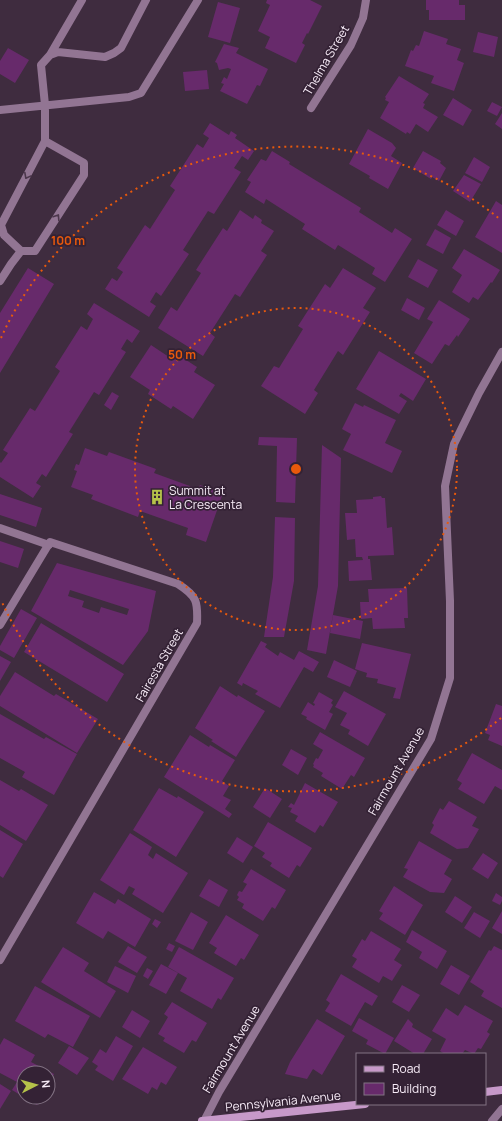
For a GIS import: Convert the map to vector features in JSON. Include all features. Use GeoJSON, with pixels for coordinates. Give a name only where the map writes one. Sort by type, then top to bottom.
{"type":"FeatureCollection","features":[{"type":"Feature","properties":{"kind":"main road"},"geometry":{"type":"LineString","coordinates":[[486,1092],[502,1090]]}},
{"type":"Feature","properties":{"kind":"main road","name":"Pennsylvania Avenue"},"geometry":{"type":"LineString","coordinates":[[203,1121],[356,1105]]}},
{"type":"Feature","properties":{"kind":"street"},"geometry":{"type":"LineString","coordinates":[[45,141],[84,163],[84,175],[35,251],[21,251],[4,235],[1,225],[45,141],[45,106],[41,65],[50,55],[82,0]]}},
{"type":"Feature","properties":{"kind":"street"},"geometry":{"type":"LineString","coordinates":[[50,55],[58,52],[105,57],[114,53],[121,48],[146,0]]}},
{"type":"Feature","properties":{"kind":"street"},"geometry":{"type":"LineString","coordinates":[[0,110],[129,97],[141,93],[198,0]]}},
{"type":"Feature","properties":{"kind":"street","name":"Thelma Street"},"geometry":{"type":"LineString","coordinates":[[311,108],[350,45],[363,18],[366,0]]}},
{"type":"Feature","properties":{"kind":"street"},"geometry":{"type":"LineString","coordinates":[[0,281],[10,264],[21,251]]}},
{"type":"Feature","properties":{"kind":"street","name":"Fairmount Avenue"},"geometry":{"type":"LineString","coordinates":[[203,1121],[431,739],[450,678],[450,601],[445,486],[454,444],[479,393],[502,352]]}},
{"type":"Feature","properties":{"kind":"street"},"geometry":{"type":"LineString","coordinates":[[0,528],[49,545],[0,625]]}},
{"type":"Feature","properties":{"kind":"street","name":"Fairesta Street"},"geometry":{"type":"LineString","coordinates":[[0,960],[197,624],[195,599],[189,591],[178,584],[50,542],[49,545]]}},
{"type":"Feature","properties":{"kind":"street"},"geometry":{"type":"LineString","coordinates":[[492,1121],[502,1110]]}},
{"type":"Feature","properties":{"kind":"building"},"geometry":{"type":"Polygon","coordinates":[[[267,0],[310,0],[322,6],[302,43],[305,45],[296,63],[265,48],[270,37],[258,31],[270,5],[266,3],[267,0]]]}},
{"type":"Feature","properties":{"kind":"building"},"geometry":{"type":"Polygon","coordinates":[[[426,0],[459,0],[459,5],[465,5],[465,20],[429,20],[429,10],[426,10],[426,0]]]}},
{"type":"Feature","properties":{"kind":"building"},"geometry":{"type":"Polygon","coordinates":[[[218,2],[240,8],[230,43],[208,37],[218,2]]]}},
{"type":"Feature","properties":{"kind":"building"},"geometry":{"type":"Polygon","coordinates":[[[424,31],[448,39],[446,44],[461,49],[457,60],[464,63],[454,91],[431,83],[434,76],[405,66],[411,50],[413,51],[416,45],[419,46],[424,31]]]}},
{"type":"Feature","properties":{"kind":"building"},"geometry":{"type":"Polygon","coordinates":[[[478,32],[498,37],[494,57],[473,52],[478,32]]]}},
{"type":"Feature","properties":{"kind":"building"},"geometry":{"type":"Polygon","coordinates":[[[224,44],[239,48],[236,53],[268,69],[260,86],[257,85],[247,104],[220,91],[224,84],[221,83],[224,77],[227,79],[231,69],[228,68],[219,70],[217,63],[215,62],[224,44]]]}},
{"type":"Feature","properties":{"kind":"building"},"geometry":{"type":"Polygon","coordinates":[[[8,48],[29,60],[15,83],[0,74],[0,61],[8,48]]]}},
{"type":"Feature","properties":{"kind":"building"},"geometry":{"type":"Polygon","coordinates":[[[207,70],[209,89],[185,91],[183,72],[207,70]]]}},
{"type":"Feature","properties":{"kind":"building"},"geometry":{"type":"Polygon","coordinates":[[[399,76],[429,94],[423,103],[425,104],[423,108],[438,117],[428,132],[416,124],[410,134],[407,132],[406,134],[380,118],[389,102],[385,100],[385,97],[399,76]]]}},
{"type":"Feature","properties":{"kind":"building"},"geometry":{"type":"Polygon","coordinates":[[[453,98],[472,110],[463,126],[443,115],[453,98]]]}},
{"type":"Feature","properties":{"kind":"building"},"geometry":{"type":"Polygon","coordinates":[[[492,102],[502,107],[497,116],[487,111],[492,102]]]}},
{"type":"Feature","properties":{"kind":"building"},"geometry":{"type":"Polygon","coordinates":[[[502,113],[502,129],[495,124],[502,113]]]}},
{"type":"Feature","properties":{"kind":"building"},"geometry":{"type":"Polygon","coordinates":[[[210,123],[229,135],[231,131],[237,135],[235,138],[254,151],[248,160],[242,156],[234,168],[241,172],[214,214],[208,211],[183,250],[189,254],[161,296],[156,292],[150,302],[156,306],[149,317],[105,289],[112,278],[117,281],[123,272],[117,268],[145,225],[150,229],[175,190],[170,186],[197,144],[203,148],[209,138],[203,134],[210,123]]]}},
{"type":"Feature","properties":{"kind":"building"},"geometry":{"type":"Polygon","coordinates":[[[368,129],[392,143],[396,148],[391,156],[402,163],[388,189],[369,178],[370,176],[349,164],[368,129]]]}},
{"type":"Feature","properties":{"kind":"building"},"geometry":{"type":"Polygon","coordinates":[[[272,151],[290,162],[289,164],[361,208],[359,212],[392,233],[395,228],[412,239],[385,282],[372,274],[375,268],[338,245],[335,250],[302,229],[305,224],[266,199],[264,204],[245,192],[251,182],[247,180],[261,159],[266,161],[272,151]]]}},
{"type":"Feature","properties":{"kind":"building"},"geometry":{"type":"Polygon","coordinates":[[[423,151],[441,161],[440,163],[446,168],[439,181],[432,177],[431,179],[413,168],[423,151]]]}},
{"type":"Feature","properties":{"kind":"building"},"geometry":{"type":"Polygon","coordinates":[[[474,157],[490,167],[482,182],[465,173],[474,157]]]}},
{"type":"Feature","properties":{"kind":"building"},"geometry":{"type":"Polygon","coordinates":[[[464,175],[481,184],[470,202],[453,191],[464,175]]]}},
{"type":"Feature","properties":{"kind":"building"},"geometry":{"type":"Polygon","coordinates":[[[496,201],[502,205],[502,253],[475,237],[496,201]]]}},
{"type":"Feature","properties":{"kind":"building"},"geometry":{"type":"Polygon","coordinates":[[[240,210],[253,219],[255,215],[262,220],[261,223],[274,231],[261,251],[267,255],[240,297],[235,294],[210,333],[215,337],[203,356],[158,328],[171,307],[177,311],[201,273],[196,270],[223,228],[227,231],[240,210]]]}},
{"type":"Feature","properties":{"kind":"building"},"geometry":{"type":"Polygon","coordinates":[[[446,210],[464,221],[456,236],[437,225],[446,210]]]}},
{"type":"Feature","properties":{"kind":"building"},"geometry":{"type":"Polygon","coordinates":[[[435,229],[451,238],[443,254],[426,245],[435,229]]]}},
{"type":"Feature","properties":{"kind":"building"},"geometry":{"type":"Polygon","coordinates":[[[464,249],[500,270],[492,283],[491,282],[478,300],[473,297],[469,303],[452,292],[462,275],[452,268],[464,249]]]}},
{"type":"Feature","properties":{"kind":"building"},"geometry":{"type":"Polygon","coordinates":[[[418,259],[438,270],[428,288],[408,277],[418,259]]]}},
{"type":"Feature","properties":{"kind":"building"},"geometry":{"type":"Polygon","coordinates":[[[28,268],[54,284],[0,373],[0,313],[28,268]]]}},
{"type":"Feature","properties":{"kind":"building"},"geometry":{"type":"Polygon","coordinates":[[[343,268],[376,288],[363,308],[370,312],[343,355],[338,351],[314,390],[318,393],[305,414],[261,386],[274,366],[279,368],[303,329],[298,326],[325,284],[330,288],[343,268]]]}},
{"type":"Feature","properties":{"kind":"building"},"geometry":{"type":"Polygon","coordinates":[[[407,298],[425,308],[419,320],[401,310],[407,298]]]}},
{"type":"Feature","properties":{"kind":"building"},"geometry":{"type":"Polygon","coordinates":[[[439,300],[470,319],[458,337],[457,335],[449,346],[445,344],[432,364],[414,353],[433,322],[427,319],[439,300]]]}},
{"type":"Feature","properties":{"kind":"building"},"geometry":{"type":"Polygon","coordinates":[[[94,303],[140,331],[132,343],[127,339],[121,349],[126,352],[99,395],[94,392],[69,432],[73,434],[46,477],[42,474],[36,483],[41,486],[33,498],[0,477],[0,462],[1,463],[8,453],[3,450],[30,408],[35,411],[60,371],[55,367],[81,326],[87,330],[93,319],[87,314],[94,303]]]}},
{"type":"Feature","properties":{"kind":"building"},"geometry":{"type":"Polygon","coordinates":[[[151,345],[169,357],[172,351],[197,367],[194,372],[215,385],[193,419],[173,406],[171,409],[148,394],[150,390],[130,377],[151,345]]]}},
{"type":"Feature","properties":{"kind":"building"},"geometry":{"type":"Polygon","coordinates":[[[379,351],[426,379],[413,401],[401,393],[399,396],[407,401],[399,414],[356,389],[379,351]]]}},
{"type":"Feature","properties":{"kind":"building"},"geometry":{"type":"Polygon","coordinates":[[[112,392],[119,396],[111,410],[104,405],[112,392]]]}},
{"type":"Feature","properties":{"kind":"building"},"geometry":{"type":"Polygon","coordinates":[[[355,403],[363,407],[364,405],[396,420],[385,443],[402,451],[392,473],[343,450],[351,434],[342,429],[355,403]]]}},
{"type":"Feature","properties":{"kind":"building"},"geometry":{"type":"Polygon","coordinates":[[[259,437],[297,438],[295,503],[276,502],[277,446],[258,445],[259,437]]]}},
{"type":"Feature","properties":{"kind":"building"},"geometry":{"type":"Polygon","coordinates":[[[322,445],[341,458],[338,586],[326,654],[307,650],[318,586],[322,445]]]}},
{"type":"Feature","properties":{"kind":"building","name":"Summit at La Crescenta"},"geometry":{"type":"Polygon","coordinates":[[[85,448],[107,456],[109,452],[156,469],[154,473],[198,489],[200,485],[223,493],[206,542],[186,535],[188,528],[140,511],[138,517],[91,499],[93,495],[71,487],[77,471],[74,470],[76,464],[79,465],[85,448]]]}},
{"type":"Feature","properties":{"kind":"building"},"geometry":{"type":"Polygon","coordinates":[[[0,494],[42,508],[36,527],[0,515],[0,494]]]}},
{"type":"Feature","properties":{"kind":"building"},"geometry":{"type":"Polygon","coordinates":[[[381,496],[382,498],[385,498],[387,528],[392,527],[394,555],[368,556],[368,559],[370,559],[372,580],[349,581],[348,561],[363,560],[362,557],[356,557],[355,539],[347,540],[345,513],[357,513],[356,500],[373,499],[373,497],[381,496]]]}},
{"type":"Feature","properties":{"kind":"building"},"geometry":{"type":"Polygon","coordinates":[[[275,517],[295,518],[294,581],[284,637],[264,637],[273,577],[275,517]]]}},
{"type":"Feature","properties":{"kind":"building"},"geometry":{"type":"Polygon","coordinates":[[[0,541],[24,549],[18,568],[0,562],[0,541]]]}},
{"type":"Feature","properties":{"kind":"building"},"geometry":{"type":"Polygon","coordinates":[[[57,563],[156,591],[148,631],[123,665],[31,611],[57,563]],[[70,590],[68,596],[84,601],[82,607],[99,613],[101,607],[127,615],[129,609],[70,590]]]}},
{"type":"Feature","properties":{"kind":"building"},"geometry":{"type":"Polygon","coordinates":[[[407,588],[408,618],[404,618],[405,628],[373,629],[372,618],[361,619],[360,602],[369,602],[368,589],[407,588]]]}},
{"type":"Feature","properties":{"kind":"building"},"geometry":{"type":"Polygon","coordinates":[[[21,609],[37,618],[14,658],[0,650],[0,646],[21,609]]]}},
{"type":"Feature","properties":{"kind":"building"},"geometry":{"type":"Polygon","coordinates":[[[333,615],[363,621],[360,639],[330,633],[333,615]]]}},
{"type":"Feature","properties":{"kind":"building"},"geometry":{"type":"Polygon","coordinates":[[[41,623],[124,674],[107,702],[24,652],[41,623]]]}},
{"type":"Feature","properties":{"kind":"building"},"geometry":{"type":"Polygon","coordinates":[[[261,641],[267,644],[265,647],[278,656],[280,652],[294,660],[299,651],[319,662],[313,672],[304,667],[280,708],[255,694],[258,691],[243,683],[242,686],[237,683],[261,641]]]}},
{"type":"Feature","properties":{"kind":"building"},"geometry":{"type":"Polygon","coordinates":[[[362,643],[411,654],[400,699],[393,698],[396,688],[377,683],[378,679],[366,677],[367,673],[355,669],[362,643]]]}},
{"type":"Feature","properties":{"kind":"building"},"geometry":{"type":"Polygon","coordinates":[[[0,656],[11,662],[0,681],[0,656]]]}},
{"type":"Feature","properties":{"kind":"building"},"geometry":{"type":"Polygon","coordinates":[[[334,660],[357,671],[350,687],[327,677],[334,660]]]}},
{"type":"Feature","properties":{"kind":"building"},"geometry":{"type":"Polygon","coordinates":[[[15,672],[54,696],[56,694],[98,719],[77,753],[0,706],[0,696],[15,672]]]}},
{"type":"Feature","properties":{"kind":"building"},"geometry":{"type":"Polygon","coordinates":[[[220,686],[237,697],[238,695],[265,711],[236,757],[211,741],[213,740],[195,728],[220,686]]]}},
{"type":"Feature","properties":{"kind":"building"},"geometry":{"type":"Polygon","coordinates":[[[344,691],[386,714],[368,746],[348,734],[350,730],[340,725],[347,713],[335,707],[344,691]]]}},
{"type":"Feature","properties":{"kind":"building"},"geometry":{"type":"Polygon","coordinates":[[[319,692],[333,700],[331,703],[333,705],[329,712],[333,714],[325,730],[306,719],[307,717],[301,714],[308,702],[314,706],[315,704],[313,703],[319,692]]]}},
{"type":"Feature","properties":{"kind":"building"},"geometry":{"type":"Polygon","coordinates":[[[496,704],[502,706],[502,746],[488,740],[490,735],[485,733],[496,704]]]}},
{"type":"Feature","properties":{"kind":"building"},"geometry":{"type":"Polygon","coordinates":[[[0,714],[44,739],[46,737],[77,754],[54,795],[22,777],[25,772],[0,758],[0,714]]]}},
{"type":"Feature","properties":{"kind":"building"},"geometry":{"type":"Polygon","coordinates":[[[320,732],[365,758],[354,777],[351,775],[342,789],[321,776],[323,773],[313,767],[316,758],[318,759],[323,750],[313,744],[320,732]]]}},
{"type":"Feature","properties":{"kind":"building"},"geometry":{"type":"Polygon","coordinates":[[[190,735],[209,747],[210,745],[235,760],[222,781],[229,786],[223,796],[231,800],[225,809],[232,814],[229,818],[164,777],[190,735]]]}},
{"type":"Feature","properties":{"kind":"building"},"geometry":{"type":"Polygon","coordinates":[[[291,749],[307,758],[298,775],[282,765],[291,749]]]}},
{"type":"Feature","properties":{"kind":"building"},"geometry":{"type":"Polygon","coordinates":[[[472,753],[502,770],[502,790],[495,786],[484,804],[458,789],[462,783],[457,780],[472,753]]]}},
{"type":"Feature","properties":{"kind":"building"},"geometry":{"type":"Polygon","coordinates":[[[0,780],[19,791],[21,789],[48,805],[26,841],[0,825],[0,780]]]}},
{"type":"Feature","properties":{"kind":"building"},"geometry":{"type":"Polygon","coordinates":[[[305,783],[338,802],[323,827],[320,825],[315,833],[295,821],[298,816],[290,812],[292,808],[288,807],[291,803],[294,805],[305,783]]]}},
{"type":"Feature","properties":{"kind":"building"},"geometry":{"type":"Polygon","coordinates":[[[159,788],[177,798],[178,796],[204,812],[176,857],[133,830],[159,788]]]}},
{"type":"Feature","properties":{"kind":"building"},"geometry":{"type":"Polygon","coordinates":[[[265,788],[282,799],[270,818],[253,807],[265,788]]]}},
{"type":"Feature","properties":{"kind":"building"},"geometry":{"type":"Polygon","coordinates":[[[449,801],[477,817],[472,826],[479,829],[468,848],[457,849],[430,833],[434,825],[432,823],[440,808],[443,810],[449,801]]]}},
{"type":"Feature","properties":{"kind":"building"},"geometry":{"type":"Polygon","coordinates":[[[268,822],[312,848],[300,867],[297,865],[289,878],[270,866],[272,863],[262,857],[265,853],[254,846],[268,822]]]}},
{"type":"Feature","properties":{"kind":"building"},"geometry":{"type":"Polygon","coordinates":[[[0,830],[23,844],[3,878],[0,876],[0,830]]]}},
{"type":"Feature","properties":{"kind":"building"},"geometry":{"type":"Polygon","coordinates":[[[130,833],[152,847],[148,855],[153,859],[156,853],[188,873],[163,913],[132,894],[135,889],[129,886],[124,895],[100,880],[130,833]]]}},
{"type":"Feature","properties":{"kind":"building"},"geometry":{"type":"Polygon","coordinates":[[[237,837],[253,847],[243,863],[227,853],[237,837]]]}},
{"type":"Feature","properties":{"kind":"building"},"geometry":{"type":"Polygon","coordinates":[[[419,841],[452,860],[444,874],[452,879],[444,893],[430,892],[403,877],[408,869],[404,868],[419,841]]]}},
{"type":"Feature","properties":{"kind":"building"},"geometry":{"type":"Polygon","coordinates":[[[483,853],[498,863],[488,879],[472,869],[483,853]]]}},
{"type":"Feature","properties":{"kind":"building"},"geometry":{"type":"Polygon","coordinates":[[[251,869],[286,890],[275,909],[272,907],[263,921],[242,908],[244,904],[237,900],[239,897],[237,895],[239,891],[242,892],[247,884],[243,882],[251,869]]]}},
{"type":"Feature","properties":{"kind":"building"},"geometry":{"type":"Polygon","coordinates":[[[209,879],[228,890],[219,907],[199,896],[209,879]]]}},
{"type":"Feature","properties":{"kind":"building"},"geometry":{"type":"Polygon","coordinates":[[[394,886],[423,905],[405,935],[379,919],[383,913],[379,911],[394,886]]]}},
{"type":"Feature","properties":{"kind":"building"},"geometry":{"type":"Polygon","coordinates":[[[94,892],[115,904],[118,899],[151,919],[135,947],[108,931],[103,939],[76,923],[94,892]]]}},
{"type":"Feature","properties":{"kind":"building"},"geometry":{"type":"Polygon","coordinates":[[[496,893],[502,897],[500,905],[492,901],[496,893]]]}},
{"type":"Feature","properties":{"kind":"building"},"geometry":{"type":"Polygon","coordinates":[[[455,896],[472,907],[462,923],[445,912],[455,896]]]}},
{"type":"Feature","properties":{"kind":"building"},"geometry":{"type":"Polygon","coordinates":[[[502,911],[502,934],[492,928],[502,911]]]}},
{"type":"Feature","properties":{"kind":"building"},"geometry":{"type":"Polygon","coordinates":[[[191,912],[208,922],[193,950],[175,941],[191,912]]]}},
{"type":"Feature","properties":{"kind":"building"},"geometry":{"type":"Polygon","coordinates":[[[474,912],[490,921],[480,938],[464,928],[474,912]]]}},
{"type":"Feature","properties":{"kind":"building"},"geometry":{"type":"Polygon","coordinates":[[[226,915],[259,935],[244,960],[241,958],[236,966],[214,953],[217,948],[209,943],[226,915]]]}},
{"type":"Feature","properties":{"kind":"building"},"geometry":{"type":"Polygon","coordinates":[[[155,919],[161,922],[157,928],[152,924],[155,919]]]}},
{"type":"Feature","properties":{"kind":"building"},"geometry":{"type":"Polygon","coordinates":[[[412,930],[447,951],[437,969],[419,958],[422,952],[406,942],[412,930]]]}},
{"type":"Feature","properties":{"kind":"building"},"geometry":{"type":"Polygon","coordinates":[[[371,931],[401,949],[394,960],[402,965],[392,981],[383,976],[379,983],[352,967],[357,959],[352,956],[362,939],[365,941],[371,931]]]}},
{"type":"Feature","properties":{"kind":"building"},"geometry":{"type":"Polygon","coordinates":[[[169,943],[175,946],[172,952],[166,949],[169,943]]]}},
{"type":"Feature","properties":{"kind":"building"},"geometry":{"type":"Polygon","coordinates":[[[128,946],[147,957],[137,973],[118,962],[128,946]]]}},
{"type":"Feature","properties":{"kind":"building"},"geometry":{"type":"Polygon","coordinates":[[[494,946],[502,950],[502,1008],[481,996],[484,991],[470,982],[489,950],[491,951],[494,946]]]}},
{"type":"Feature","properties":{"kind":"building"},"geometry":{"type":"Polygon","coordinates":[[[63,947],[89,963],[84,971],[116,991],[100,1018],[41,982],[63,947]]]}},
{"type":"Feature","properties":{"kind":"building"},"geometry":{"type":"Polygon","coordinates":[[[179,947],[234,978],[221,1000],[218,998],[212,1009],[180,991],[187,978],[168,967],[179,947]]]}},
{"type":"Feature","properties":{"kind":"building"},"geometry":{"type":"Polygon","coordinates":[[[161,964],[178,973],[166,994],[149,985],[161,964]]]}},
{"type":"Feature","properties":{"kind":"building"},"geometry":{"type":"Polygon","coordinates":[[[451,965],[470,976],[459,995],[440,984],[451,965]]]}},
{"type":"Feature","properties":{"kind":"building"},"geometry":{"type":"Polygon","coordinates":[[[115,966],[136,976],[128,993],[107,982],[115,966]]]}},
{"type":"Feature","properties":{"kind":"building"},"geometry":{"type":"Polygon","coordinates":[[[147,968],[153,971],[148,979],[143,976],[147,968]]]}},
{"type":"Feature","properties":{"kind":"building"},"geometry":{"type":"Polygon","coordinates":[[[341,974],[378,996],[372,1006],[365,1002],[351,1026],[325,1011],[330,1003],[326,1000],[341,974]]]}},
{"type":"Feature","properties":{"kind":"building"},"geometry":{"type":"Polygon","coordinates":[[[402,985],[420,995],[409,1012],[392,1002],[402,985]]]}},
{"type":"Feature","properties":{"kind":"building"},"geometry":{"type":"Polygon","coordinates":[[[35,986],[90,1016],[73,1047],[48,1034],[45,1038],[15,1021],[35,986]]]}},
{"type":"Feature","properties":{"kind":"building"},"geometry":{"type":"Polygon","coordinates":[[[172,1002],[207,1023],[196,1042],[192,1040],[184,1053],[163,1041],[165,1038],[158,1034],[168,1017],[164,1014],[172,1002]]]}},
{"type":"Feature","properties":{"kind":"building"},"geometry":{"type":"Polygon","coordinates":[[[465,1005],[493,1021],[487,1032],[490,1034],[481,1049],[478,1048],[475,1053],[465,1050],[463,1053],[443,1053],[440,1051],[446,1039],[432,1031],[446,1008],[458,1016],[465,1005]]]}},
{"type":"Feature","properties":{"kind":"building"},"geometry":{"type":"Polygon","coordinates":[[[132,1010],[150,1021],[140,1038],[122,1027],[132,1010]]]}},
{"type":"Feature","properties":{"kind":"building"},"geometry":{"type":"Polygon","coordinates":[[[359,1018],[394,1038],[386,1053],[383,1053],[366,1044],[368,1040],[352,1031],[359,1018]]]}},
{"type":"Feature","properties":{"kind":"building"},"geometry":{"type":"Polygon","coordinates":[[[317,1019],[345,1036],[322,1075],[313,1069],[307,1079],[285,1074],[290,1062],[317,1019]]]}},
{"type":"Feature","properties":{"kind":"building"},"geometry":{"type":"Polygon","coordinates":[[[408,1019],[413,1024],[412,1027],[432,1039],[424,1053],[413,1053],[394,1041],[408,1019]]]}},
{"type":"Feature","properties":{"kind":"building"},"geometry":{"type":"Polygon","coordinates":[[[116,1036],[133,1046],[113,1081],[95,1070],[98,1066],[92,1062],[100,1049],[106,1053],[116,1036]]]}},
{"type":"Feature","properties":{"kind":"building"},"geometry":{"type":"Polygon","coordinates":[[[4,1038],[35,1055],[31,1062],[37,1065],[16,1065],[16,1081],[0,1073],[0,1045],[4,1038]]]}},
{"type":"Feature","properties":{"kind":"building"},"geometry":{"type":"Polygon","coordinates":[[[69,1046],[89,1058],[77,1075],[58,1063],[69,1046]]]}},
{"type":"Feature","properties":{"kind":"building"},"geometry":{"type":"Polygon","coordinates":[[[143,1047],[177,1067],[166,1085],[161,1082],[157,1090],[152,1087],[148,1094],[122,1079],[143,1047]]]}},
{"type":"Feature","properties":{"kind":"building"},"geometry":{"type":"Polygon","coordinates":[[[0,1084],[11,1091],[0,1109],[0,1084]]]}},
{"type":"Feature","properties":{"kind":"building"},"geometry":{"type":"Polygon","coordinates":[[[16,1084],[16,1092],[12,1090],[16,1084]]]}},
{"type":"Feature","properties":{"kind":"place","name":"Summit at La Crescenta"},"geometry":{"type":"Point","coordinates":[157,497]}}]}
